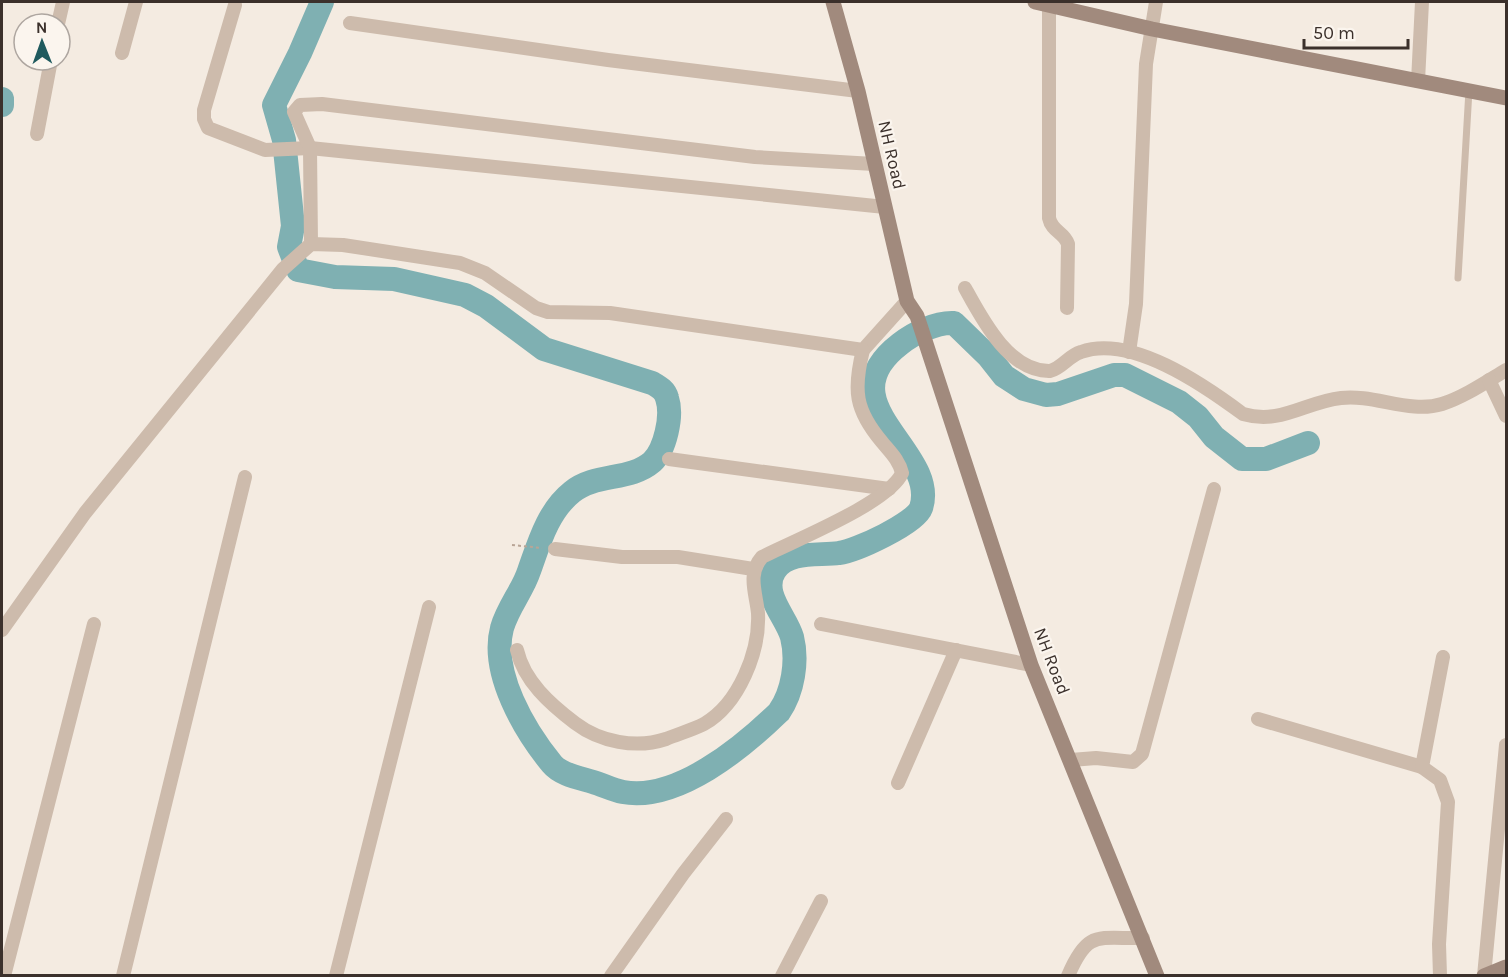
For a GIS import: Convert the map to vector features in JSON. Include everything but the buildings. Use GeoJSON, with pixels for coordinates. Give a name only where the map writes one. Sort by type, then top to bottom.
{"type":"FeatureCollection","features":[{"type":"Feature","properties":{"kind":"main road","name":"NH Road"},"geometry":{"type":"LineString","coordinates":[[833,2],[858,91],[907,301],[917,316],[927,354],[1032,665],[1157,975]]}},
{"type":"Feature","properties":{"kind":"main road"},"geometry":{"type":"LineString","coordinates":[[1042,3],[1152,29],[1506,98]]}},
{"type":"Feature","properties":{"kind":"main road"},"geometry":{"type":"LineString","coordinates":[[1484,975],[1506,967]]}},
{"type":"Feature","properties":{"kind":"street"},"geometry":{"type":"LineString","coordinates":[[122,52],[136,2]]}},
{"type":"Feature","properties":{"kind":"street"},"geometry":{"type":"LineString","coordinates":[[1129,352],[1136,304],[1146,64],[1156,2]]}},
{"type":"Feature","properties":{"kind":"street"},"geometry":{"type":"LineString","coordinates":[[1418,81],[1422,2]]}},
{"type":"Feature","properties":{"kind":"street"},"geometry":{"type":"LineString","coordinates":[[1042,3],[1050,218],[1052,228],[1064,236],[1068,244],[1067,309]]}},
{"type":"Feature","properties":{"kind":"street"},"geometry":{"type":"LineString","coordinates":[[235,4],[204,110],[205,124],[255,147],[276,150],[304,149],[885,207]]}},
{"type":"Feature","properties":{"kind":"street"},"geometry":{"type":"LineString","coordinates":[[350,23],[608,60],[858,91]]}},
{"type":"Feature","properties":{"kind":"street"},"geometry":{"type":"LineString","coordinates":[[37,134],[49,72]]}},
{"type":"Feature","properties":{"kind":"street"},"geometry":{"type":"LineString","coordinates":[[307,245],[304,149],[294,112],[300,105],[322,104],[755,157],[874,164]]}},
{"type":"Feature","properties":{"kind":"street"},"geometry":{"type":"LineString","coordinates":[[2,630],[85,513],[283,269],[307,245],[343,244],[460,263],[485,273],[536,308],[548,312],[610,314],[863,350]]}},
{"type":"Feature","properties":{"kind":"street"},"geometry":{"type":"LineString","coordinates":[[965,288],[991,331],[1017,360],[1033,369],[1043,372],[1056,370],[1071,356],[1098,348],[1117,347],[1198,381],[1243,414],[1264,418],[1274,418],[1340,398],[1432,406],[1452,400],[1506,370]]}},
{"type":"Feature","properties":{"kind":"street"},"geometry":{"type":"LineString","coordinates":[[517,650],[526,676],[567,716],[596,737],[637,744],[661,740],[706,723],[737,689],[756,641],[758,614],[753,569],[762,557],[857,510],[889,489],[902,473],[897,460],[871,429],[858,404],[857,387],[863,350],[907,301]]}},
{"type":"Feature","properties":{"kind":"street"},"geometry":{"type":"LineString","coordinates":[[1489,380],[1506,415]]}},
{"type":"Feature","properties":{"kind":"street"},"geometry":{"type":"LineString","coordinates":[[669,459],[889,489]]}},
{"type":"Feature","properties":{"kind":"street"},"geometry":{"type":"LineString","coordinates":[[123,975],[245,477]]}},
{"type":"Feature","properties":{"kind":"street"},"geometry":{"type":"LineString","coordinates":[[1071,760],[1096,758],[1133,762],[1142,754],[1214,489]]}},
{"type":"Feature","properties":{"kind":"street"},"geometry":{"type":"LineString","coordinates":[[555,549],[622,557],[678,557],[753,569]]}},
{"type":"Feature","properties":{"kind":"street"},"geometry":{"type":"LineString","coordinates":[[336,975],[429,607]]}},
{"type":"Feature","properties":{"kind":"street"},"geometry":{"type":"LineString","coordinates":[[4,975],[94,624]]}},
{"type":"Feature","properties":{"kind":"street"},"geometry":{"type":"LineString","coordinates":[[821,624],[1032,665]]}},
{"type":"Feature","properties":{"kind":"street"},"geometry":{"type":"LineString","coordinates":[[898,783],[956,650]]}},
{"type":"Feature","properties":{"kind":"street"},"geometry":{"type":"LineString","coordinates":[[1422,767],[1443,657]]}},
{"type":"Feature","properties":{"kind":"street"},"geometry":{"type":"LineString","coordinates":[[1258,719],[1422,767],[1440,780],[1448,802],[1439,944],[1440,975]]}},
{"type":"Feature","properties":{"kind":"street"},"geometry":{"type":"LineString","coordinates":[[1484,975],[1506,745]]}},
{"type":"Feature","properties":{"kind":"street"},"geometry":{"type":"LineString","coordinates":[[611,975],[683,874],[726,819]]}},
{"type":"Feature","properties":{"kind":"street"},"geometry":{"type":"LineString","coordinates":[[782,975],[821,901]]}},
{"type":"Feature","properties":{"kind":"street"},"geometry":{"type":"LineString","coordinates":[[1068,975],[1077,953],[1091,941],[1143,938]]}},
{"type":"Feature","properties":{"kind":"lane"},"geometry":{"type":"LineString","coordinates":[[1458,278],[1469,90]]}},
{"type":"Feature","properties":{"kind":"path"},"geometry":{"type":"LineString","coordinates":[[512,545],[555,549]]}},
{"type":"Feature","properties":{"kind":"waterway"},"geometry":{"type":"LineString","coordinates":[[322,2],[274,105],[284,140],[293,226],[289,247],[298,270],[335,277],[394,279],[465,295],[486,306],[544,349],[652,383],[659,387],[667,398],[669,405],[667,432],[657,457],[643,468],[633,472],[581,486],[564,500],[545,528],[526,578],[502,628],[501,664],[512,701],[542,751],[556,768],[566,773],[623,792],[644,793],[665,789],[708,769],[747,741],[779,712],[791,686],[794,646],[789,629],[772,596],[770,587],[775,570],[788,559],[805,555],[839,553],[871,542],[908,521],[921,508],[922,487],[915,467],[877,407],[873,387],[879,366],[900,344],[926,329],[940,324],[954,323],[989,357],[1004,376],[1024,389],[1046,395],[1058,394],[1114,375],[1125,375],[1179,402],[1198,417],[1214,437],[1242,459],[1266,459],[1308,443]]}},
{"type":"Feature","properties":{"kind":"waterway"},"geometry":{"type":"LineString","coordinates":[[2,99],[2,105]]}}]}
